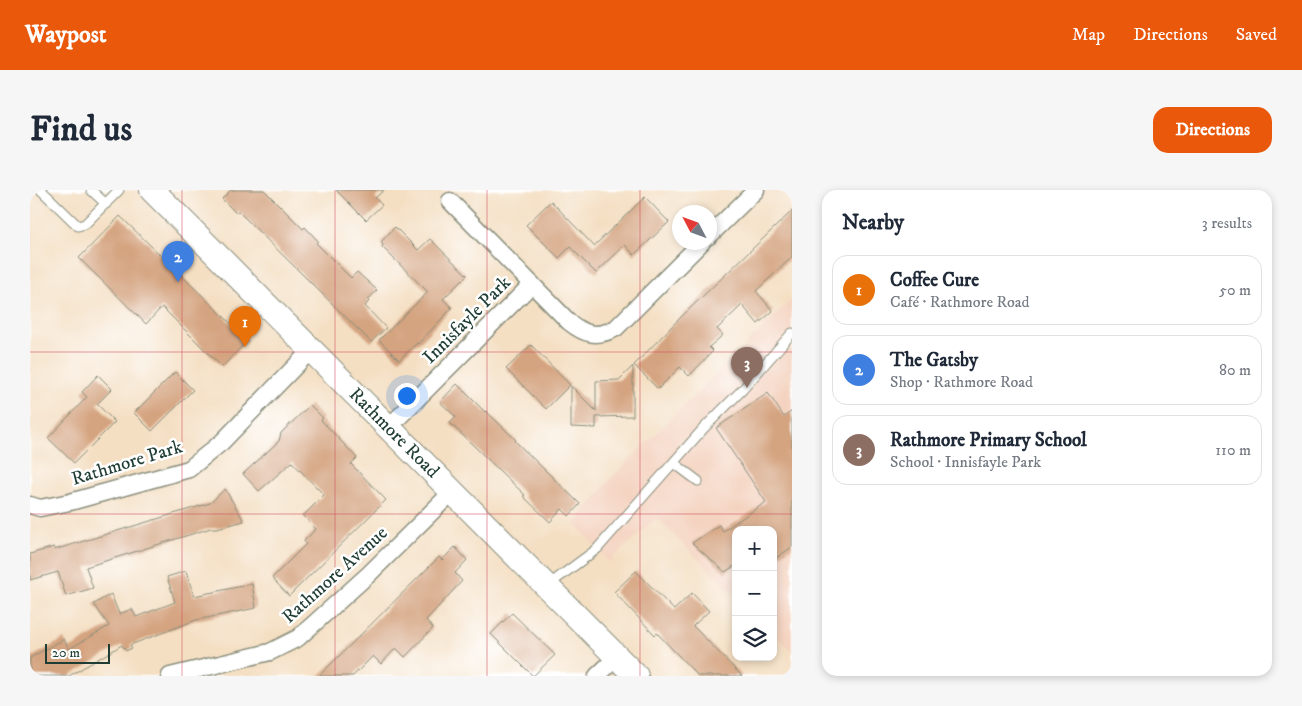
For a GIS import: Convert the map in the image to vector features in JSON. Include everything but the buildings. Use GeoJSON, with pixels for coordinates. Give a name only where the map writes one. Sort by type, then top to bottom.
{"type":"FeatureCollection","features":[{"type":"Feature","properties":{"kind":"street","name":"Rathmore Road"},"geometry":{"type":"LineString","coordinates":[[152,190],[636,676]]}},
{"type":"Feature","properties":{"kind":"street"},"geometry":{"type":"LineString","coordinates":[[717,228],[747,193]]}},
{"type":"Feature","properties":{"kind":"street","name":"Innisfayle Park"},"geometry":{"type":"LineString","coordinates":[[450,201],[569,322],[581,331],[595,334],[616,328],[694,250]]}},
{"type":"Feature","properties":{"kind":"street","name":"Innisfayle Park"},"geometry":{"type":"LineString","coordinates":[[389,427],[532,284]]}},
{"type":"Feature","properties":{"kind":"street","name":"Rathmore Park"},"geometry":{"type":"LineString","coordinates":[[30,505],[40,508],[70,502],[189,469],[222,442],[311,350]]}},
{"type":"Feature","properties":{"kind":"street","name":"Rathmore Avenue"},"geometry":{"type":"LineString","coordinates":[[170,676],[270,652],[298,638],[369,574],[453,491]]}},
{"type":"Feature","properties":{"kind":"street"},"geometry":{"type":"LineString","coordinates":[[597,676],[617,656]]}},
{"type":"Feature","properties":{"kind":"lane"},"geometry":{"type":"LineString","coordinates":[[42,190],[78,226],[85,224],[119,190]]}},
{"type":"Feature","properties":{"kind":"lane"},"geometry":{"type":"LineString","coordinates":[[91,190],[106,204]]}},
{"type":"Feature","properties":{"kind":"lane"},"geometry":{"type":"LineString","coordinates":[[547,586],[597,549],[792,333]]}},
{"type":"Feature","properties":{"kind":"lane"},"geometry":{"type":"LineString","coordinates":[[674,463],[698,481]]}},
{"type":"Feature","properties":{"kind":"shaded area"},"geometry":{"type":"Polygon","coordinates":[[[792,299],[792,651],[777,637],[777,526],[732,526],[732,592],[656,518],[609,562],[575,524],[612,477],[792,299]]]}},
{"type":"Feature","properties":{"kind":"place","name":"The Gatsby"},"geometry":{"type":"Point","coordinates":[178,282]}},
{"type":"Feature","properties":{"kind":"place","name":"Coffee Cure"},"geometry":{"type":"Point","coordinates":[245,347]}},
{"type":"Feature","properties":{"kind":"place","name":"Rathmore Primary School"},"geometry":{"type":"Point","coordinates":[747,388]}}]}
